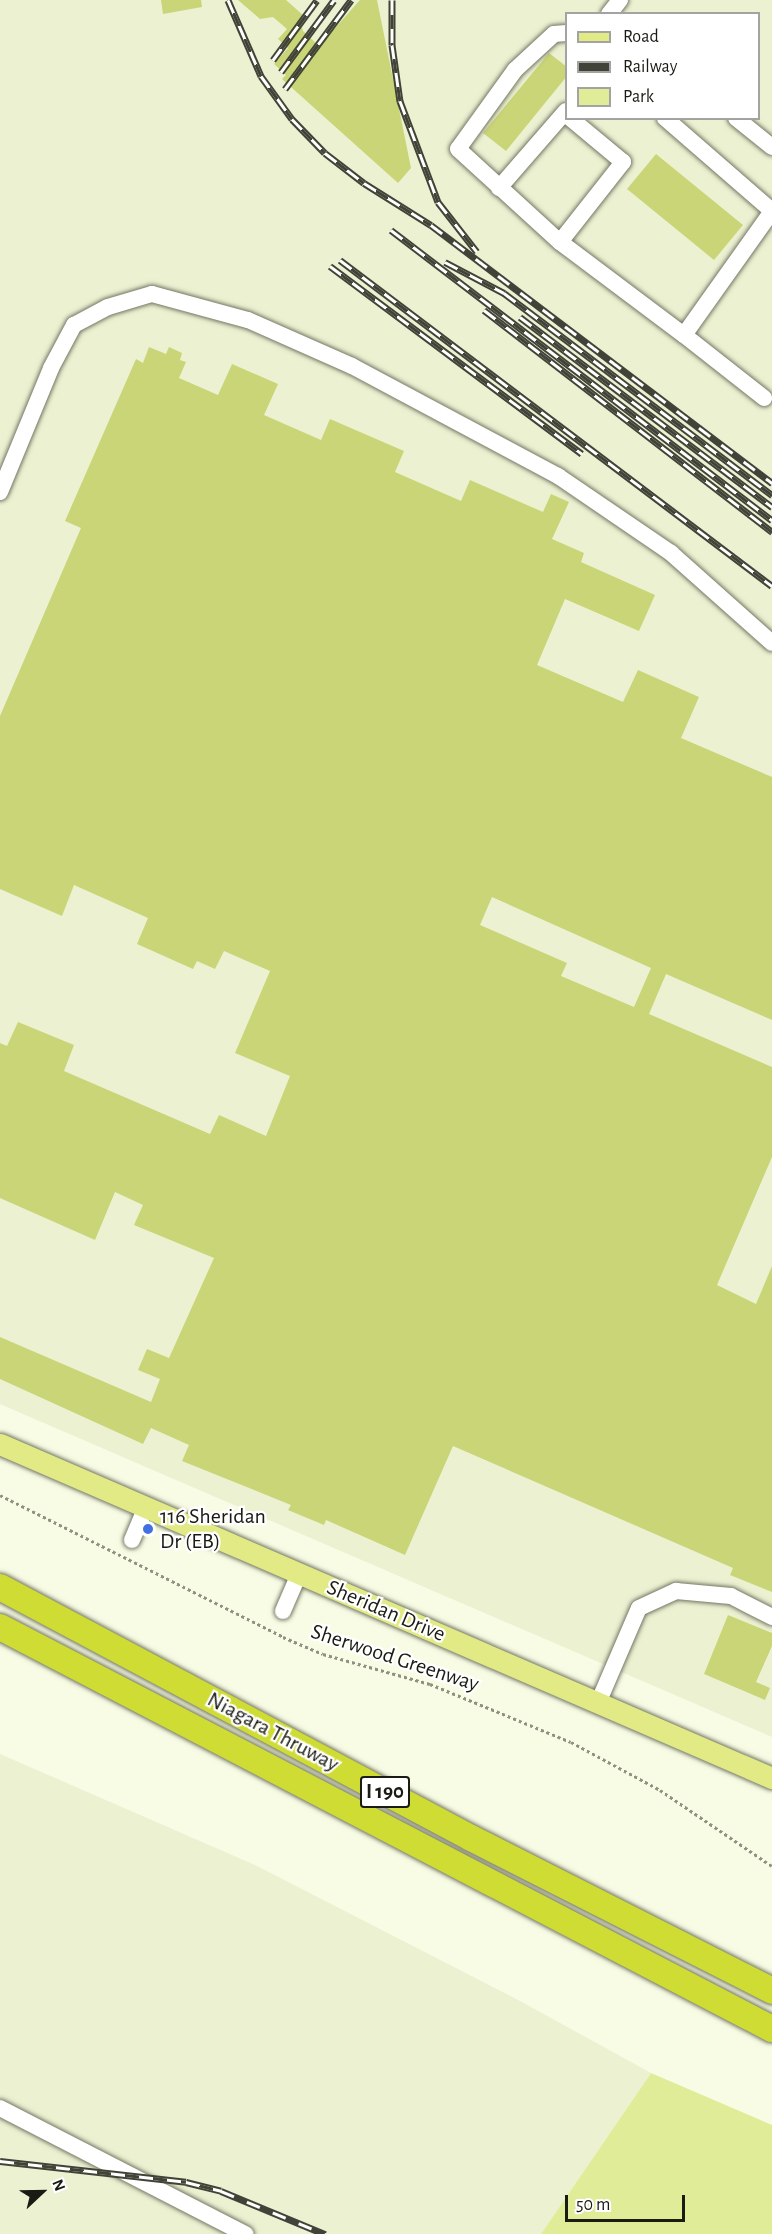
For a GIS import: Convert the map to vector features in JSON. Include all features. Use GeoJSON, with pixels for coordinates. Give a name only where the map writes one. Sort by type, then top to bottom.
{"type":"FeatureCollection","features":[{"type":"Feature","properties":{"kind":"highway","name":"Niagara Thruway"},"geometry":{"type":"LineString","coordinates":[[0,1587],[471,1838],[772,1992]]}},
{"type":"Feature","properties":{"kind":"highway","name":"Niagara Thruway"},"geometry":{"type":"LineString","coordinates":[[0,1627],[772,2029]]}},
{"type":"Feature","properties":{"kind":"main road","name":"Sheridan Drive"},"geometry":{"type":"LineString","coordinates":[[0,1444],[772,1778]]}},
{"type":"Feature","properties":{"kind":"lane"},"geometry":{"type":"LineString","coordinates":[[611,12],[620,0]]}},
{"type":"Feature","properties":{"kind":"lane"},"geometry":{"type":"LineString","coordinates":[[565,33],[554,34],[514,70],[458,149],[560,242],[764,398]]}},
{"type":"Feature","properties":{"kind":"lane"},"geometry":{"type":"LineString","coordinates":[[500,188],[565,117]]}},
{"type":"Feature","properties":{"kind":"lane"},"geometry":{"type":"LineString","coordinates":[[560,242],[623,162],[573,120]]}},
{"type":"Feature","properties":{"kind":"lane"},"geometry":{"type":"LineString","coordinates":[[667,120],[772,211],[684,335]]}},
{"type":"Feature","properties":{"kind":"lane"},"geometry":{"type":"LineString","coordinates":[[738,120],[772,147]]}},
{"type":"Feature","properties":{"kind":"lane"},"geometry":{"type":"LineString","coordinates":[[0,492],[51,368],[74,325],[108,307],[152,294],[249,320],[341,361],[558,476],[671,553],[772,643]]}},
{"type":"Feature","properties":{"kind":"lane"},"geometry":{"type":"LineString","coordinates":[[132,1540],[146,1507]]}},
{"type":"Feature","properties":{"kind":"lane"},"geometry":{"type":"LineString","coordinates":[[283,1611],[299,1574]]}},
{"type":"Feature","properties":{"kind":"lane"},"geometry":{"type":"LineString","coordinates":[[598,1703],[639,1608],[676,1591],[730,1596],[772,1617]]}},
{"type":"Feature","properties":{"kind":"lane"},"geometry":{"type":"LineString","coordinates":[[0,2109],[244,2234]]}},
{"type":"Feature","properties":{"kind":"path","name":"Sherwood Greenway"},"geometry":{"type":"LineString","coordinates":[[0,1495],[283,1638],[323,1654],[430,1684],[571,1742],[660,1790],[772,1866]]}},
{"type":"Feature","properties":{"kind":"shaded area"},"geometry":{"type":"Polygon","coordinates":[[[0,0],[772,0],[772,1737],[0,1404],[0,0]]]}},
{"type":"Feature","properties":{"kind":"shaded area"},"geometry":{"type":"Polygon","coordinates":[[[0,1754],[255,1865],[522,2002],[651,2073],[541,2234],[0,2234],[0,1754]]]}},
{"type":"Feature","properties":{"kind":"green space"},"geometry":{"type":"Polygon","coordinates":[[[651,2073],[772,2125],[772,2234],[541,2234],[651,2073]]]}},
{"type":"Feature","properties":{"kind":"building"},"geometry":{"type":"Polygon","coordinates":[[[161,0],[201,0],[202,7],[163,14],[161,0]]]}},
{"type":"Feature","properties":{"kind":"building"},"geometry":{"type":"Polygon","coordinates":[[[238,0],[286,0],[304,16],[300,21],[303,31],[319,46],[360,0],[377,0],[411,168],[398,183],[282,79],[286,75],[274,64],[288,48],[278,39],[287,29],[273,17],[260,19],[238,0]]]}},
{"type":"Feature","properties":{"kind":"building"},"geometry":{"type":"Polygon","coordinates":[[[549,53],[565,65],[565,78],[506,151],[483,133],[549,53]]]}},
{"type":"Feature","properties":{"kind":"building"},"geometry":{"type":"Polygon","coordinates":[[[656,154],[743,225],[714,260],[627,189],[656,154]]]}},
{"type":"Feature","properties":{"kind":"building"},"geometry":{"type":"Polygon","coordinates":[[[149,347],[166,354],[169,347],[182,353],[180,360],[186,362],[179,378],[218,395],[232,364],[278,384],[264,415],[321,440],[330,419],[404,451],[395,472],[461,501],[470,480],[543,512],[551,494],[569,502],[552,539],[584,553],[581,562],[655,595],[639,631],[565,599],[537,665],[623,702],[638,670],[699,697],[681,738],[772,777],[772,1020],[666,974],[649,1014],[772,1067],[772,1157],[717,1285],[756,1304],[772,1266],[772,1592],[730,1575],[733,1568],[453,1446],[405,1555],[326,1520],[324,1525],[288,1510],[291,1505],[182,1461],[189,1445],[151,1428],[143,1444],[0,1379],[0,1337],[151,1402],[160,1379],[138,1370],[147,1349],[169,1358],[214,1258],[134,1225],[143,1205],[115,1192],[95,1240],[0,1198],[0,1043],[7,1046],[18,1022],[74,1045],[64,1071],[210,1134],[219,1115],[266,1136],[290,1076],[235,1053],[270,971],[224,951],[215,969],[197,961],[193,969],[137,944],[148,918],[74,885],[62,916],[0,889],[0,716],[81,528],[65,521],[136,359],[143,363],[149,347]],[[492,897],[480,925],[567,963],[561,976],[634,1007],[651,968],[492,897]]]}},
{"type":"Feature","properties":{"kind":"building"},"geometry":{"type":"Polygon","coordinates":[[[728,1615],[772,1633],[772,1646],[756,1682],[770,1688],[765,1700],[704,1674],[728,1615]]]}},
{"type":"Feature","properties":{"kind":"railway"},"geometry":{"type":"LineString","coordinates":[[228,0],[261,76],[292,119],[325,153],[364,183],[431,225],[772,483]]}},
{"type":"Feature","properties":{"kind":"railway"},"geometry":{"type":"LineString","coordinates":[[273,60],[317,0]]}},
{"type":"Feature","properties":{"kind":"railway"},"geometry":{"type":"LineString","coordinates":[[281,72],[334,0]]}},
{"type":"Feature","properties":{"kind":"railway"},"geometry":{"type":"LineString","coordinates":[[285,89],[351,0]]}},
{"type":"Feature","properties":{"kind":"railway"},"geometry":{"type":"LineString","coordinates":[[392,0],[392,45],[400,101],[438,202],[477,252]]}},
{"type":"Feature","properties":{"kind":"railway"},"geometry":{"type":"LineString","coordinates":[[391,230],[772,520]]}},
{"type":"Feature","properties":{"kind":"railway"},"geometry":{"type":"LineString","coordinates":[[340,260],[772,586]]}},
{"type":"Feature","properties":{"kind":"railway"},"geometry":{"type":"LineString","coordinates":[[445,262],[504,293],[772,495]]}},
{"type":"Feature","properties":{"kind":"railway"},"geometry":{"type":"LineString","coordinates":[[330,266],[582,454]]}},
{"type":"Feature","properties":{"kind":"railway"},"geometry":{"type":"LineString","coordinates":[[484,310],[772,532]]}},
{"type":"Feature","properties":{"kind":"railway"},"geometry":{"type":"LineString","coordinates":[[520,317],[772,507]]}},
{"type":"Feature","properties":{"kind":"railway"},"geometry":{"type":"LineString","coordinates":[[0,2161],[186,2182],[221,2191],[325,2234]]}},
{"type":"Feature","properties":{"kind":"place","name":"116 Sheridan Dr (EB)"},"geometry":{"type":"Point","coordinates":[148,1529]}}]}
